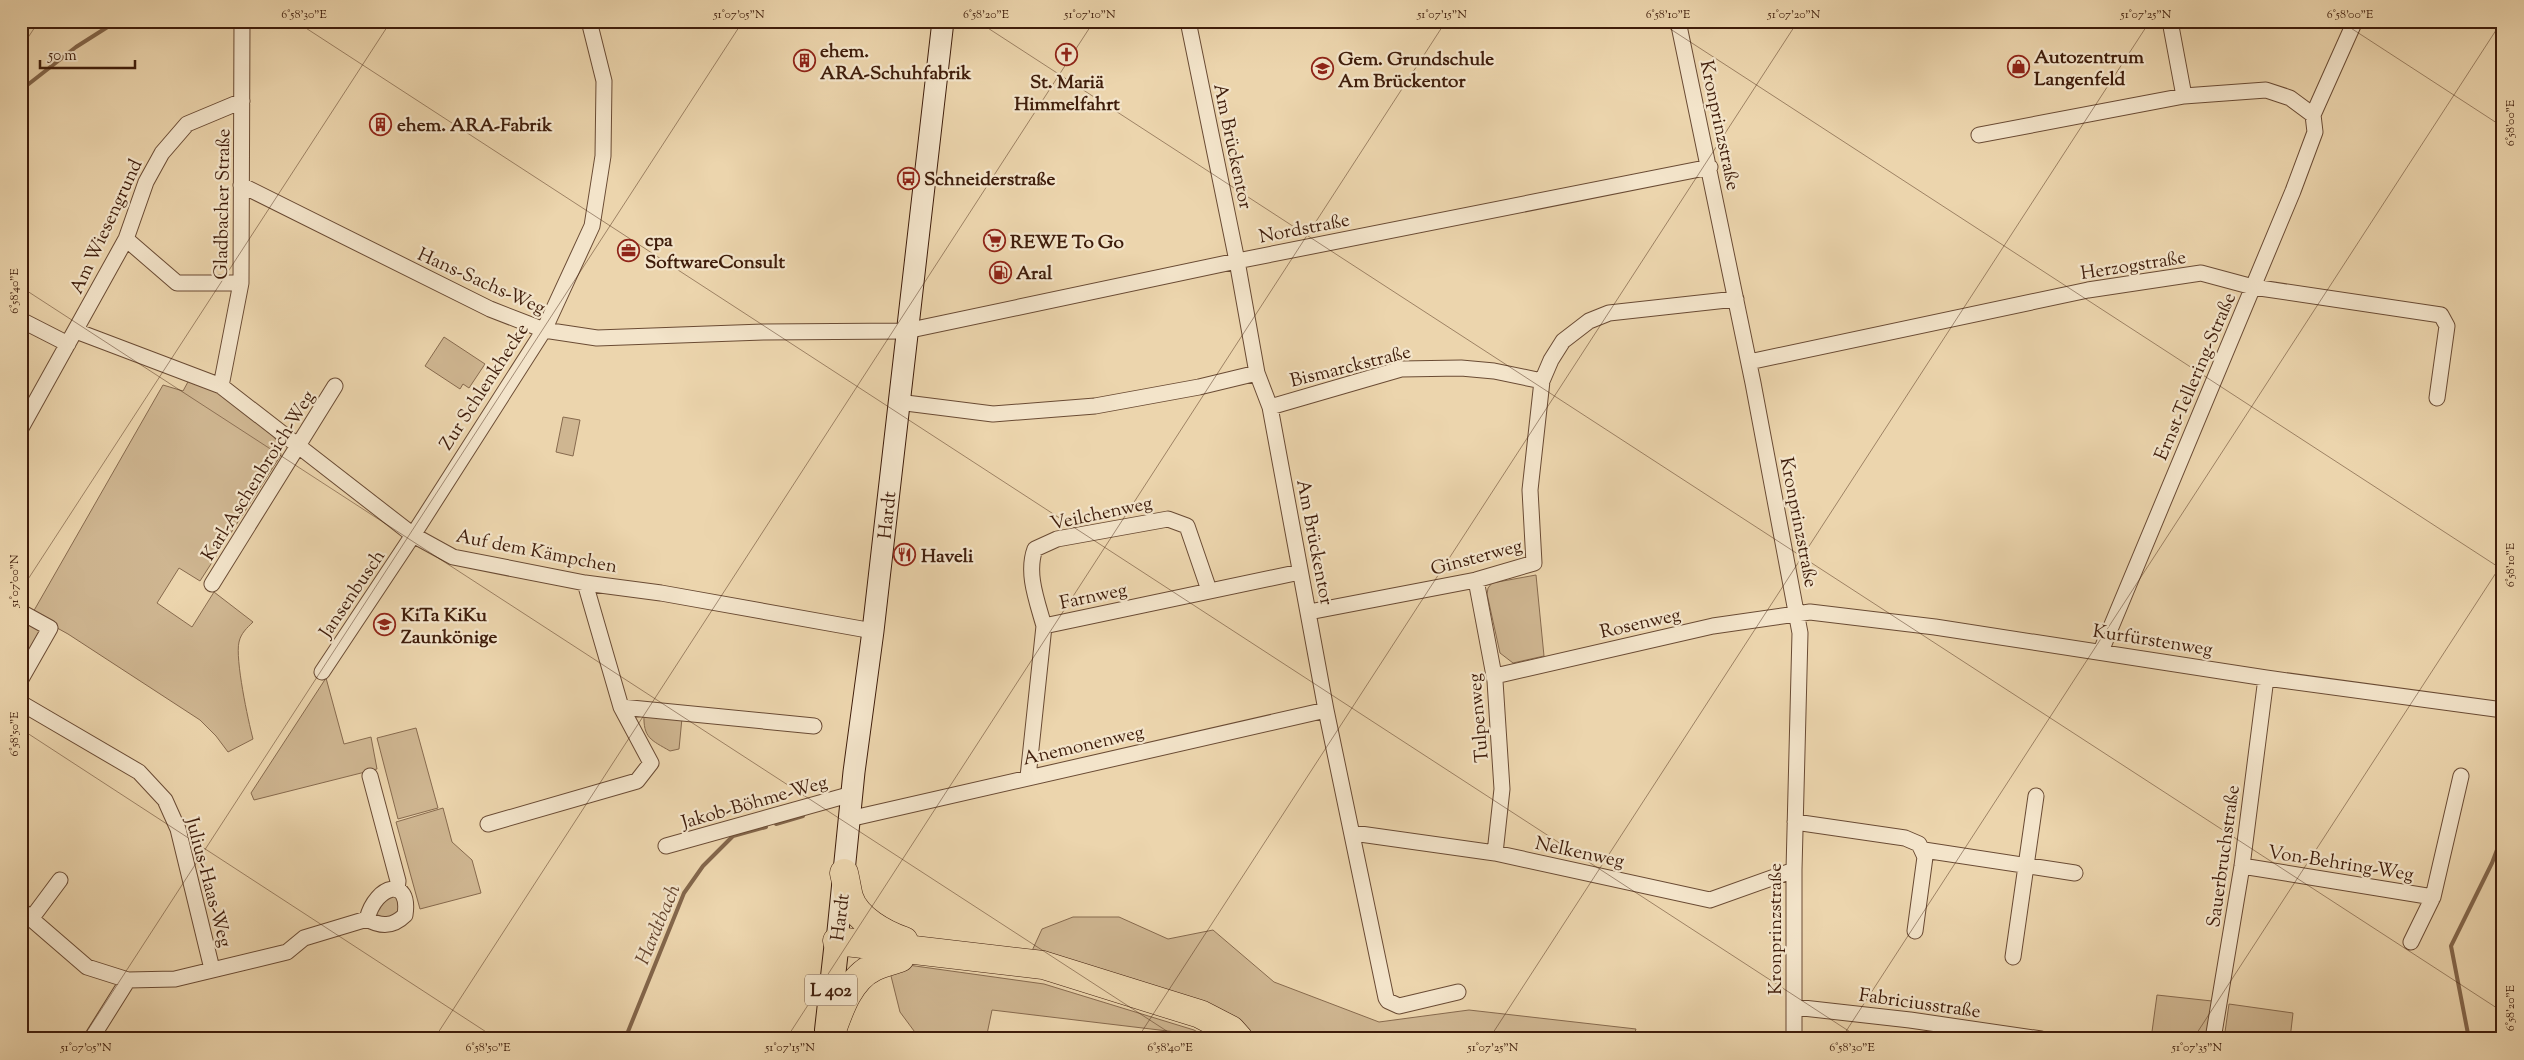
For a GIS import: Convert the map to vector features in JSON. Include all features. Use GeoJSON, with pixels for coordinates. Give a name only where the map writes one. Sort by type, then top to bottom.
{"type":"FeatureCollection","features":[{"type":"Feature","properties":{"kind":"highway"},"geometry":{"type":"LineString","coordinates":[[844,873],[849,899],[864,918],[890,936],[926,950]]}},
{"type":"Feature","properties":{"kind":"highway"},"geometry":{"type":"LineString","coordinates":[[836,946],[926,950],[1043,965],[1200,1014],[1231,1030],[1239,1039]]}},
{"type":"Feature","properties":{"kind":"highway"},"geometry":{"type":"LineString","coordinates":[[836,946],[900,958],[1048,976],[1196,1022],[1227,1039]]}},
{"type":"Feature","properties":{"kind":"highway"},"geometry":{"type":"LineString","coordinates":[[827,1039],[843,1003],[856,983],[873,967],[900,958]]}},
{"type":"Feature","properties":{"kind":"main road","name":"Hardt"},"geometry":{"type":"LineString","coordinates":[[827,1039],[849,819],[873,631],[943,21]]}},
{"type":"Feature","properties":{"kind":"street","name":"Gladbacher Straße"},"geometry":{"type":"LineString","coordinates":[[221,386],[241,283],[242,21]]}},
{"type":"Feature","properties":{"kind":"street","name":"Zur Schlenkhecke"},"geometry":{"type":"LineString","coordinates":[[413,535],[544,330],[592,226],[603,156],[604,81],[589,21]]}},
{"type":"Feature","properties":{"kind":"street","name":"Am Brückentor"},"geometry":{"type":"LineString","coordinates":[[1188,21],[1237,261],[1257,373],[1270,407],[1326,710],[1388,1001],[1399,1006],[1458,992]]}},
{"type":"Feature","properties":{"kind":"street","name":"Kronprinzstraße"},"geometry":{"type":"LineString","coordinates":[[1678,21],[1710,167],[1749,362],[1800,633],[1794,870],[1794,1039]]}},
{"type":"Feature","properties":{"kind":"street"},"geometry":{"type":"LineString","coordinates":[[2170,21],[2184,96]]}},
{"type":"Feature","properties":{"kind":"street","name":"Ernst-Tellering-Straße"},"geometry":{"type":"LineString","coordinates":[[2101,651],[2253,287],[2315,132],[2313,115],[2355,21]]}},
{"type":"Feature","properties":{"kind":"street"},"geometry":{"type":"LineString","coordinates":[[1978,135],[2184,96],[2266,90],[2290,98],[2313,115]]}},
{"type":"Feature","properties":{"kind":"street","name":"Am Wiesengrund"},"geometry":{"type":"LineString","coordinates":[[21,428],[126,239],[146,182],[162,153],[187,124],[242,100]]}},
{"type":"Feature","properties":{"kind":"street","name":"Nordstraße"},"geometry":{"type":"LineString","coordinates":[[906,331],[1237,261],[1710,167]]}},
{"type":"Feature","properties":{"kind":"street","name":"Hans-Sachs-Weg"},"geometry":{"type":"LineString","coordinates":[[241,185],[490,309],[544,330],[597,338],[668,334],[906,331]]}},
{"type":"Feature","properties":{"kind":"street"},"geometry":{"type":"LineString","coordinates":[[126,239],[177,284],[241,283]]}},
{"type":"Feature","properties":{"kind":"street","name":"Herzogstraße"},"geometry":{"type":"LineString","coordinates":[[1749,362],[2088,290],[2201,273],[2253,287],[2440,315],[2447,326],[2437,398]]}},
{"type":"Feature","properties":{"kind":"street"},"geometry":{"type":"LineString","coordinates":[[1542,381],[1550,360],[1563,341],[1589,321],[1609,313],[1736,299]]}},
{"type":"Feature","properties":{"kind":"street","name":"Auf dem Kämpchen"},"geometry":{"type":"LineString","coordinates":[[21,320],[221,386],[413,535],[453,557],[585,582],[661,593],[873,631]]}},
{"type":"Feature","properties":{"kind":"street","name":"Bismarckstraße"},"geometry":{"type":"LineString","coordinates":[[1270,407],[1401,369],[1462,368],[1542,381]]}},
{"type":"Feature","properties":{"kind":"street"},"geometry":{"type":"LineString","coordinates":[[898,402],[993,414],[1086,407],[1199,387],[1257,373]]}},
{"type":"Feature","properties":{"kind":"street","name":"Ginsterweg"},"geometry":{"type":"LineString","coordinates":[[1309,612],[1476,580],[1534,564],[1530,490],[1542,381]]}},
{"type":"Feature","properties":{"kind":"street","name":"Karl-Aschenbroich-Weg"},"geometry":{"type":"LineString","coordinates":[[212,584],[299,447],[335,386]]}},
{"type":"Feature","properties":{"kind":"street","name":"Veilchenweg"},"geometry":{"type":"LineString","coordinates":[[1044,626],[1034,590],[1031,560],[1035,548],[1057,539],[1168,519],[1187,526],[1209,590]]}},
{"type":"Feature","properties":{"kind":"street","name":"Jansenbusch"},"geometry":{"type":"LineString","coordinates":[[322,672],[413,535]]}},
{"type":"Feature","properties":{"kind":"street","name":"Farnweg"},"geometry":{"type":"LineString","coordinates":[[1028,776],[1044,626],[1300,572]]}},
{"type":"Feature","properties":{"kind":"street","name":"Tulpenweg"},"geometry":{"type":"LineString","coordinates":[[1476,580],[1494,676],[1502,789],[1495,854]]}},
{"type":"Feature","properties":{"kind":"street"},"geometry":{"type":"LineString","coordinates":[[488,824],[637,781],[651,763],[622,707],[585,582]]}},
{"type":"Feature","properties":{"kind":"street"},"geometry":{"type":"LineString","coordinates":[[21,612],[50,628],[21,679]]}},
{"type":"Feature","properties":{"kind":"street","name":"Kurfürstenweg"},"geometry":{"type":"LineString","coordinates":[[1797,614],[1810,612],[1935,627],[2101,651],[2266,678],[2503,710]]}},
{"type":"Feature","properties":{"kind":"street","name":"Rosenweg"},"geometry":{"type":"LineString","coordinates":[[1494,676],[1713,626],[1797,614]]}},
{"type":"Feature","properties":{"kind":"street","name":"Sauerbruchstraße"},"geometry":{"type":"LineString","coordinates":[[2213,1039],[2242,866],[2266,678]]}},
{"type":"Feature","properties":{"kind":"street","name":"Julius-Haas-Weg"},"geometry":{"type":"LineString","coordinates":[[21,704],[139,772],[165,800],[178,829],[212,969]]}},
{"type":"Feature","properties":{"kind":"street"},"geometry":{"type":"LineString","coordinates":[[622,707],[814,726]]}},
{"type":"Feature","properties":{"kind":"street","name":"Anemonenweg"},"geometry":{"type":"LineString","coordinates":[[849,819],[1028,776],[1326,710]]}},
{"type":"Feature","properties":{"kind":"street"},"geometry":{"type":"LineString","coordinates":[[370,776],[398,881],[397,890]]}},
{"type":"Feature","properties":{"kind":"street","name":"Von-Behring-Weg"},"geometry":{"type":"LineString","coordinates":[[2411,942],[2433,897],[2461,776]]}},
{"type":"Feature","properties":{"kind":"street","name":"Jakob-Böhme-Weg"},"geometry":{"type":"LineString","coordinates":[[666,846],[852,794]]}},
{"type":"Feature","properties":{"kind":"street"},"geometry":{"type":"LineString","coordinates":[[2014,957],[2036,796]]}},
{"type":"Feature","properties":{"kind":"street"},"geometry":{"type":"LineString","coordinates":[[1795,822],[1905,838],[1920,844],[1926,856],[1915,931]]}},
{"type":"Feature","properties":{"kind":"street","name":"Nelkenweg"},"geometry":{"type":"LineString","coordinates":[[1353,833],[1495,854],[1710,900],[1794,870]]}},
{"type":"Feature","properties":{"kind":"street"},"geometry":{"type":"LineString","coordinates":[[1924,850],[2075,873]]}},
{"type":"Feature","properties":{"kind":"street","name":"Von-Behring-Weg"},"geometry":{"type":"LineString","coordinates":[[2242,866],[2433,897]]}},
{"type":"Feature","properties":{"kind":"street"},"geometry":{"type":"LineString","coordinates":[[60,880],[26,915],[87,967],[128,980],[175,979],[287,952],[304,938],[367,919],[378,926],[398,922],[405,915],[404,897],[397,890],[391,889],[381,892],[373,901],[367,919]]}},
{"type":"Feature","properties":{"kind":"street"},"geometry":{"type":"LineString","coordinates":[[91,1039],[128,980]]}},
{"type":"Feature","properties":{"kind":"street","name":"Fabriciusstraße"},"geometry":{"type":"LineString","coordinates":[[1794,1007],[1910,1020],[2041,1039]]}},
{"type":"Feature","properties":{"kind":"shaded area"},"geometry":{"type":"Polygon","coordinates":[[[444,337],[485,364],[469,388],[463,384],[460,389],[425,366],[444,337]]]}},
{"type":"Feature","properties":{"kind":"shaded area"},"geometry":{"type":"Polygon","coordinates":[[[189,380],[216,390],[274,437],[279,444],[281,455],[200,581],[179,568],[157,603],[192,627],[214,592],[253,622],[241,636],[238,650],[243,690],[253,739],[228,752],[216,736],[200,720],[68,634],[32,614],[163,385],[183,391],[189,380]]]}},
{"type":"Feature","properties":{"kind":"shaded area"},"geometry":{"type":"Polygon","coordinates":[[[563,417],[580,420],[573,456],[556,452],[563,417]]]}},
{"type":"Feature","properties":{"kind":"shaded area"},"geometry":{"type":"Polygon","coordinates":[[[1536,575],[1544,656],[1513,663],[1500,653],[1487,594],[1488,588],[1492,583],[1536,575]]]}},
{"type":"Feature","properties":{"kind":"shaded area"},"geometry":{"type":"Polygon","coordinates":[[[21,615],[46,629],[21,673],[21,615]]]}},
{"type":"Feature","properties":{"kind":"shaded area"},"geometry":{"type":"Polygon","coordinates":[[[326,678],[344,744],[371,737],[377,769],[254,800],[251,793],[326,678]]]}},
{"type":"Feature","properties":{"kind":"shaded area"},"geometry":{"type":"Polygon","coordinates":[[[644,714],[682,718],[679,749],[670,751],[649,737],[645,728],[644,714]]]}},
{"type":"Feature","properties":{"kind":"shaded area"},"geometry":{"type":"Polygon","coordinates":[[[416,728],[438,808],[398,819],[377,738],[416,728]]]}},
{"type":"Feature","properties":{"kind":"shaded area"},"geometry":{"type":"Polygon","coordinates":[[[443,808],[452,842],[472,860],[481,893],[420,909],[396,822],[443,808]]]}},
{"type":"Feature","properties":{"kind":"shaded area"},"geometry":{"type":"Polygon","coordinates":[[[398,894],[400,914],[376,921],[375,908],[381,899],[398,894]]]}},
{"type":"Feature","properties":{"kind":"shaded area"},"geometry":{"type":"Polygon","coordinates":[[[1073,917],[1119,917],[1168,939],[1213,930],[1274,982],[1379,1022],[1469,1010],[1636,1029],[1633,1039],[1246,1039],[1031,953],[1042,929],[1073,917]]]}},
{"type":"Feature","properties":{"kind":"shaded area"},"geometry":{"type":"Polygon","coordinates":[[[908,965],[1044,984],[1194,1030],[1210,1039],[1191,1039],[1176,1032],[992,1010],[986,1039],[920,1039],[900,1012],[889,968],[908,965]]]}},
{"type":"Feature","properties":{"kind":"shaded area"},"geometry":{"type":"Polygon","coordinates":[[[2157,995],[2212,1001],[2206,1039],[2151,1039],[2157,995]]]}},
{"type":"Feature","properties":{"kind":"shaded area"},"geometry":{"type":"Polygon","coordinates":[[[2229,1004],[2293,1013],[2290,1039],[2224,1039],[2229,1004]]]}},
{"type":"Feature","properties":{"kind":"waterway"},"geometry":{"type":"LineString","coordinates":[[21,90],[76,47],[117,21]]}},
{"type":"Feature","properties":{"kind":"waterway","name":"Hardtbach"},"geometry":{"type":"LineString","coordinates":[[776,824],[803,816]]}},
{"type":"Feature","properties":{"kind":"waterway","name":"Hardtbach"},"geometry":{"type":"LineString","coordinates":[[625,1039],[684,893],[703,866],[733,836],[766,827]]}},
{"type":"Feature","properties":{"kind":"waterway"},"geometry":{"type":"LineString","coordinates":[[2469,1039],[2451,946],[2492,863],[2503,834]]}},
{"type":"Feature","properties":{"kind":"place","name":"St. Mariä Himmelfahrt"},"geometry":{"type":"Point","coordinates":[1067,55]}},
{"type":"Feature","properties":{"kind":"place","name":"ehem. ARA-Schuhfabrik"},"geometry":{"type":"Point","coordinates":[804,61]}},
{"type":"Feature","properties":{"kind":"place","name":"Autozentrum Langenfeld"},"geometry":{"type":"Point","coordinates":[2018,67]}},
{"type":"Feature","properties":{"kind":"place","name":"Gem. Grundschule Am Brückentor"},"geometry":{"type":"Point","coordinates":[1322,69]}},
{"type":"Feature","properties":{"kind":"place","name":"ehem. ARA-Fabrik"},"geometry":{"type":"Point","coordinates":[381,124]}},
{"type":"Feature","properties":{"kind":"place","name":"Schneiderstraße"},"geometry":{"type":"Point","coordinates":[908,178]}},
{"type":"Feature","properties":{"kind":"place","name":"REWE To Go"},"geometry":{"type":"Point","coordinates":[994,241]}},
{"type":"Feature","properties":{"kind":"place","name":"cpa SoftwareConsult"},"geometry":{"type":"Point","coordinates":[629,250]}},
{"type":"Feature","properties":{"kind":"place","name":"Aral"},"geometry":{"type":"Point","coordinates":[1000,272]}},
{"type":"Feature","properties":{"kind":"place","name":"Haveli"},"geometry":{"type":"Point","coordinates":[905,555]}},
{"type":"Feature","properties":{"kind":"place","name":"KiTa KiKu Zaunkönige"},"geometry":{"type":"Point","coordinates":[385,625]}}]}
